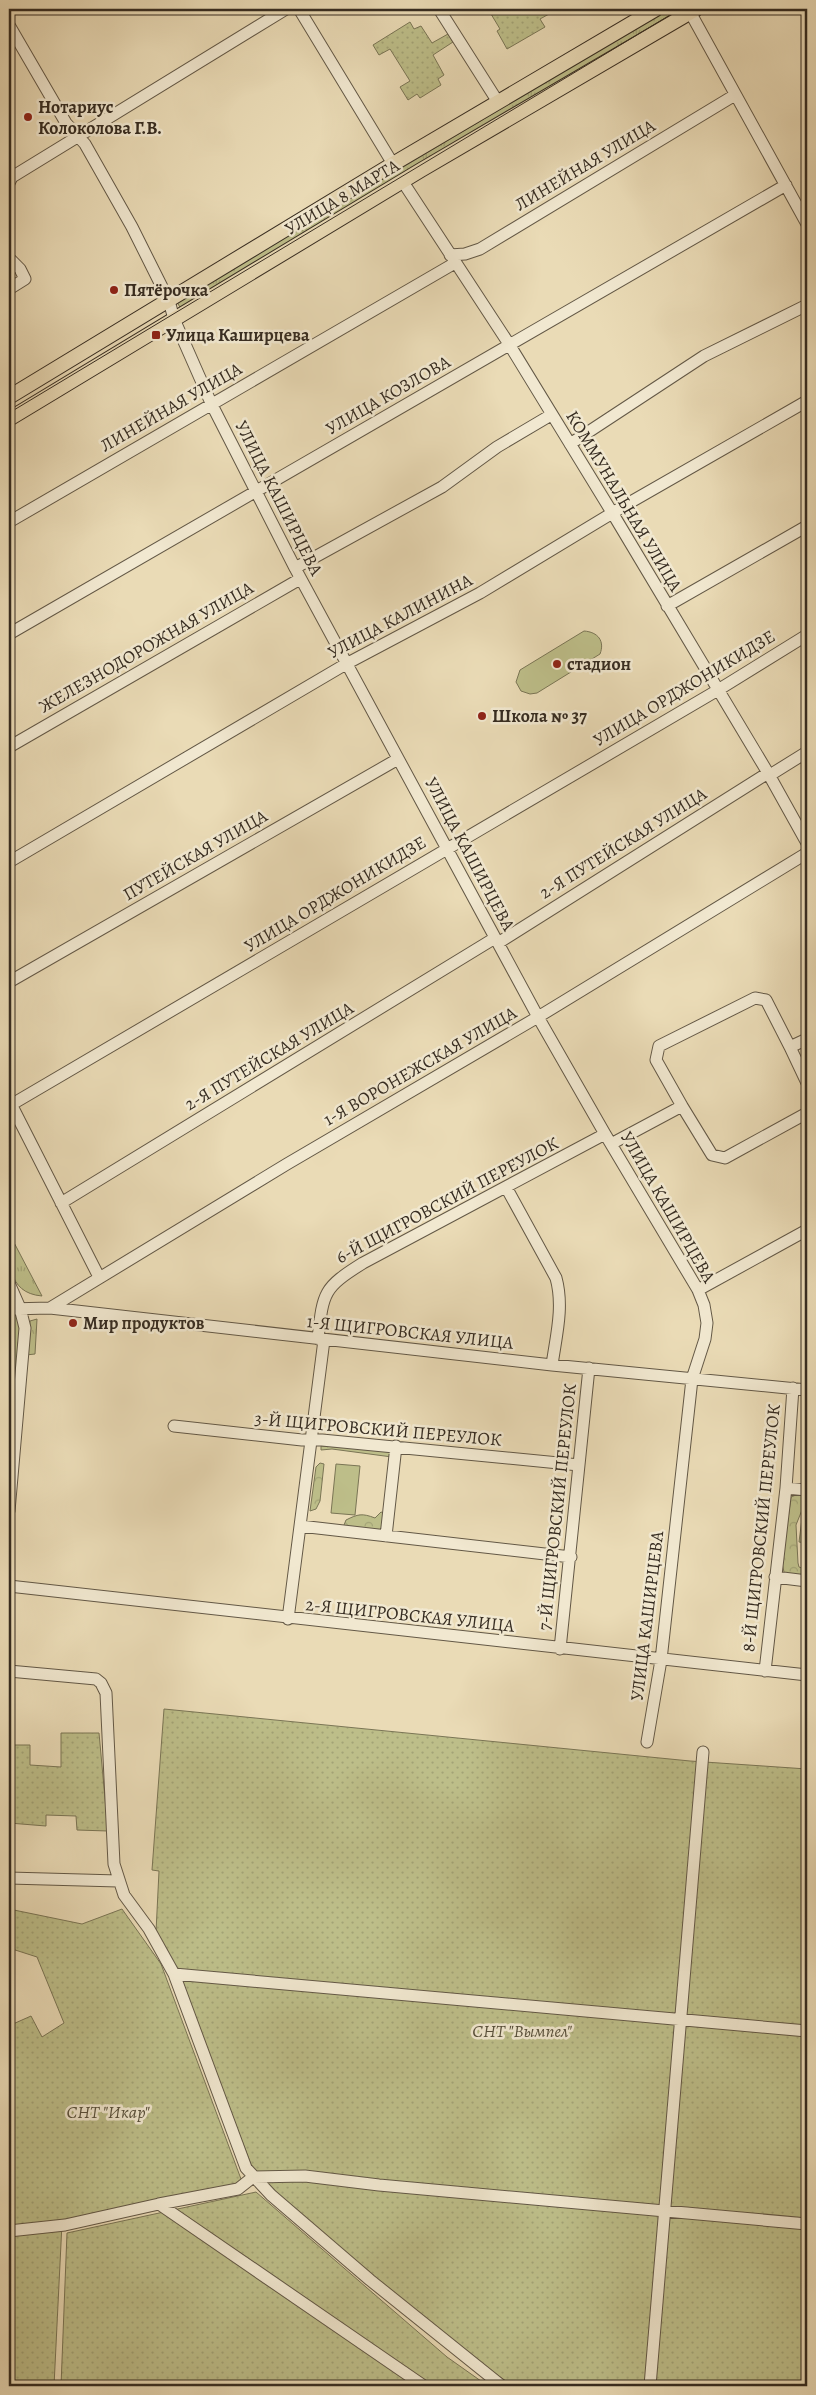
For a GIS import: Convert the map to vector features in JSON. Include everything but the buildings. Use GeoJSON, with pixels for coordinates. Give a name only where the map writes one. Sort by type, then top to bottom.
{"type":"FeatureCollection","features":[{"type":"Feature","properties":{"kind":"main road","name":"УЛИЦА 8 МАРТА"},"geometry":{"type":"LineString","coordinates":[[9,397],[393,164],[656,9]]}},
{"type":"Feature","properties":{"kind":"main road","name":"УЛИЦА 8 МАРТА"},"geometry":{"type":"LineString","coordinates":[[9,419],[693,10]]}},
{"type":"Feature","properties":{"kind":"street"},"geometry":{"type":"LineString","coordinates":[[9,183],[12,177],[78,134],[139,100],[286,9]]}},
{"type":"Feature","properties":{"kind":"street"},"geometry":{"type":"LineString","coordinates":[[299,9],[393,164]]}},
{"type":"Feature","properties":{"kind":"street"},"geometry":{"type":"LineString","coordinates":[[439,9],[498,102]]}},
{"type":"Feature","properties":{"kind":"street"},"geometry":{"type":"LineString","coordinates":[[693,10],[735,95],[807,224]]}},
{"type":"Feature","properties":{"kind":"street","name":"УЛИЦА КАШИРЦЕВА"},"geometry":{"type":"LineString","coordinates":[[9,25],[66,123],[78,134],[132,227],[169,301],[174,319],[211,403],[297,574],[538,1017],[698,1290],[707,1323],[705,1339],[692,1378],[661,1660],[647,1742]]}},
{"type":"Feature","properties":{"kind":"street","name":"ЛИНЕЙНАЯ УЛИЦА"},"geometry":{"type":"LineString","coordinates":[[9,522],[453,259],[480,250],[735,95]]}},
{"type":"Feature","properties":{"kind":"street","name":"КОММУНАЛЬНАЯ УЛИЦА"},"geometry":{"type":"LineString","coordinates":[[404,182],[509,344],[613,514],[769,774],[807,843]]}},
{"type":"Feature","properties":{"kind":"street","name":"УЛИЦА КОЗЛОВА"},"geometry":{"type":"LineString","coordinates":[[9,634],[786,185]]}},
{"type":"Feature","properties":{"kind":"street"},"geometry":{"type":"LineString","coordinates":[[9,258],[20,269],[25,279],[9,289]]}},
{"type":"Feature","properties":{"kind":"street"},"geometry":{"type":"LineString","coordinates":[[570,444],[704,356],[807,305]]}},
{"type":"Feature","properties":{"kind":"street","name":"УЛИЦА КАЛИНИНА"},"geometry":{"type":"LineString","coordinates":[[9,862],[346,664],[480,593],[807,402]]}},
{"type":"Feature","properties":{"kind":"street","name":"ЖЕЛЕЗНОДОРОЖНАЯ УЛИЦА"},"geometry":{"type":"LineString","coordinates":[[9,747],[442,487],[497,447],[552,415]]}},
{"type":"Feature","properties":{"kind":"street"},"geometry":{"type":"LineString","coordinates":[[667,606],[807,526]]}},
{"type":"Feature","properties":{"kind":"street","name":"УЛИЦА ОРДЖОНИКИДЗЕ"},"geometry":{"type":"LineString","coordinates":[[10,1105],[718,690],[807,635]]}},
{"type":"Feature","properties":{"kind":"street","name":"2-Я ПУТЕЙСКАЯ УЛИЦА"},"geometry":{"type":"LineString","coordinates":[[61,1203],[807,752]]}},
{"type":"Feature","properties":{"kind":"street","name":"ПУТЕЙСКАЯ УЛИЦА"},"geometry":{"type":"LineString","coordinates":[[9,982],[398,759]]}},
{"type":"Feature","properties":{"kind":"street","name":"1-Я ВОРОНЕЖСКАЯ УЛИЦА"},"geometry":{"type":"LineString","coordinates":[[50,1308],[99,1277],[538,1017],[807,853]]}},
{"type":"Feature","properties":{"kind":"street"},"geometry":{"type":"LineString","coordinates":[[807,1083],[766,1000],[762,998],[755,998],[659,1046],[656,1060],[712,1155],[725,1158],[807,1114]]}},
{"type":"Feature","properties":{"kind":"street"},"geometry":{"type":"LineString","coordinates":[[790,1047],[807,1039]]}},
{"type":"Feature","properties":{"kind":"street"},"geometry":{"type":"LineString","coordinates":[[10,1105],[99,1277]]}},
{"type":"Feature","properties":{"kind":"street","name":"6-Й ЩИГРОВСКИЙ ПЕРЕУЛОК"},"geometry":{"type":"LineString","coordinates":[[288,1619],[312,1440],[327,1291],[338,1279],[363,1263],[506,1187],[682,1106]]}},
{"type":"Feature","properties":{"kind":"street"},"geometry":{"type":"LineString","coordinates":[[506,1187],[556,1278],[560,1291],[561,1304],[552,1365]]}},
{"type":"Feature","properties":{"kind":"street"},"geometry":{"type":"LineString","coordinates":[[698,1290],[807,1230]]}},
{"type":"Feature","properties":{"kind":"street"},"geometry":{"type":"LineString","coordinates":[[9,1283],[15,1308],[25,1328],[9,1511]]}},
{"type":"Feature","properties":{"kind":"street","name":"1-Я ЩИГРОВСКАЯ УЛИЦА"},"geometry":{"type":"LineString","coordinates":[[15,1308],[50,1308],[321,1340],[807,1390]]}},
{"type":"Feature","properties":{"kind":"street","name":"7-Й ЩИГРОВСКИЙ ПЕРЕУЛОК"},"geometry":{"type":"LineString","coordinates":[[560,1649],[589,1368]]}},
{"type":"Feature","properties":{"kind":"street","name":"8-Й ЩИГРОВСКИЙ ПЕРЕУЛОК"},"geometry":{"type":"LineString","coordinates":[[765,1671],[786,1488],[793,1388]]}},
{"type":"Feature","properties":{"kind":"street","name":"3-Й ЩИГРОВСКИЙ ПЕРЕУЛОК"},"geometry":{"type":"LineString","coordinates":[[174,1426],[579,1465]]}},
{"type":"Feature","properties":{"kind":"street"},"geometry":{"type":"LineString","coordinates":[[386,1536],[396,1446]]}},
{"type":"Feature","properties":{"kind":"street"},"geometry":{"type":"LineString","coordinates":[[786,1488],[807,1490]]}},
{"type":"Feature","properties":{"kind":"street"},"geometry":{"type":"LineString","coordinates":[[300,1526],[571,1557]]}},
{"type":"Feature","properties":{"kind":"street"},"geometry":{"type":"LineString","coordinates":[[775,1577],[807,1581]]}},
{"type":"Feature","properties":{"kind":"street","name":"2-Я ЩИГРОВСКАЯ УЛИЦА"},"geometry":{"type":"LineString","coordinates":[[9,1586],[288,1619],[807,1676]]}},
{"type":"Feature","properties":{"kind":"street"},"geometry":{"type":"LineString","coordinates":[[9,1670],[96,1680],[101,1683],[106,1693],[114,1864],[118,1881],[124,1895],[149,1929],[174,1974],[246,2168],[253,2177],[437,2336],[502,2386]]}},
{"type":"Feature","properties":{"kind":"street"},"geometry":{"type":"LineString","coordinates":[[650,2386],[703,1752]]}},
{"type":"Feature","properties":{"kind":"street"},"geometry":{"type":"LineString","coordinates":[[9,1878],[118,1881]]}},
{"type":"Feature","properties":{"kind":"street"},"geometry":{"type":"LineString","coordinates":[[174,1974],[807,2031]]}},
{"type":"Feature","properties":{"kind":"street"},"geometry":{"type":"LineString","coordinates":[[9,2231],[65,2225],[238,2189],[253,2177],[305,2176],[379,2185],[807,2224]]}},
{"type":"Feature","properties":{"kind":"street"},"geometry":{"type":"LineString","coordinates":[[159,2204],[424,2386]]}},
{"type":"Feature","properties":{"kind":"green space"},"geometry":{"type":"Polygon","coordinates":[[[488,9],[558,9],[540,19],[545,27],[507,49],[497,31],[500,29],[488,9]]]}},
{"type":"Feature","properties":{"kind":"green space"},"geometry":{"type":"Polygon","coordinates":[[[668,9],[682,9],[181,309],[177,302],[668,9]]]}},
{"type":"Feature","properties":{"kind":"green space"},"geometry":{"type":"Polygon","coordinates":[[[410,22],[414,29],[421,26],[432,43],[448,34],[453,42],[433,55],[444,75],[438,79],[441,85],[420,98],[417,94],[408,100],[400,87],[410,81],[390,49],[379,55],[373,45],[410,22]]]}},
{"type":"Feature","properties":{"kind":"green space","name":"стадион"},"geometry":{"type":"Polygon","coordinates":[[[584,631],[597,635],[602,645],[600,654],[537,693],[530,694],[521,691],[516,682],[520,670],[584,631]]]}},
{"type":"Feature","properties":{"kind":"green space"},"geometry":{"type":"Polygon","coordinates":[[[9,1233],[42,1296],[22,1289],[16,1282],[10,1264],[9,1233]]]}},
{"type":"Feature","properties":{"kind":"green space"},"geometry":{"type":"Polygon","coordinates":[[[9,1314],[14,1314],[21,1320],[9,1467],[9,1391],[14,1331],[9,1330],[9,1314]]]}},
{"type":"Feature","properties":{"kind":"green space"},"geometry":{"type":"Polygon","coordinates":[[[37,1319],[35,1354],[26,1355],[30,1321],[37,1319]]]}},
{"type":"Feature","properties":{"kind":"green space"},"geometry":{"type":"Polygon","coordinates":[[[321,1446],[391,1450],[392,1457],[332,1449],[321,1450],[321,1446]]]}},
{"type":"Feature","properties":{"kind":"green space"},"geometry":{"type":"Polygon","coordinates":[[[320,1463],[324,1464],[320,1501],[316,1509],[310,1511],[316,1467],[320,1463]]]}},
{"type":"Feature","properties":{"kind":"green space"},"geometry":{"type":"Polygon","coordinates":[[[336,1464],[360,1466],[355,1515],[331,1513],[336,1464]]]}},
{"type":"Feature","properties":{"kind":"green space"},"geometry":{"type":"Polygon","coordinates":[[[796,1495],[807,1496],[807,1509],[802,1510],[796,1525],[798,1563],[799,1567],[807,1570],[807,1578],[787,1575],[784,1572],[782,1563],[791,1497],[796,1495]]]}},
{"type":"Feature","properties":{"kind":"green space"},"geometry":{"type":"Polygon","coordinates":[[[803,1511],[807,1511],[807,1543],[799,1542],[803,1511]]]}},
{"type":"Feature","properties":{"kind":"green space"},"geometry":{"type":"Polygon","coordinates":[[[381,1512],[387,1514],[385,1530],[346,1529],[344,1525],[346,1520],[354,1516],[367,1515],[375,1518],[381,1512]]]}},
{"type":"Feature","properties":{"kind":"green space","name":"СНТ \"Вымпел\""},"geometry":{"type":"Polygon","coordinates":[[[164,1709],[690,1761],[807,1769],[807,2386],[513,2386],[450,2342],[273,2193],[254,2172],[178,1975],[156,1932],[159,1871],[152,1870],[164,1709]]]}},
{"type":"Feature","properties":{"kind":"green space"},"geometry":{"type":"Polygon","coordinates":[[[61,1733],[99,1733],[108,1831],[77,1830],[76,1816],[46,1815],[46,1826],[9,1823],[9,1745],[30,1745],[30,1765],[61,1767],[61,1733]]]}},
{"type":"Feature","properties":{"kind":"green space","name":"СНТ \"Икар\""},"geometry":{"type":"Polygon","coordinates":[[[9,1909],[82,1924],[122,1909],[161,1964],[241,2179],[240,2184],[62,2223],[54,2386],[9,2386],[9,2011],[13,2024],[31,2016],[42,2037],[64,2023],[37,1957],[9,1948],[9,1909]]]}},
{"type":"Feature","properties":{"kind":"green space"},"geometry":{"type":"Polygon","coordinates":[[[256,2192],[447,2357],[488,2386],[61,2386],[67,2233],[256,2192]]]}},
{"type":"Feature","properties":{"kind":"tram line"},"geometry":{"type":"LineString","coordinates":[[9,413],[680,9]]}},
{"type":"Feature","properties":{"kind":"place","name":"Нотариус Колоколова Г.В."},"geometry":{"type":"Point","coordinates":[28,117]}},
{"type":"Feature","properties":{"kind":"place","name":"Пятёрочка"},"geometry":{"type":"Point","coordinates":[114,290]}},
{"type":"Feature","properties":{"kind":"place","name":"Улица Каширцева"},"geometry":{"type":"Point","coordinates":[156,335]}},
{"type":"Feature","properties":{"kind":"place","name":"стадион"},"geometry":{"type":"Point","coordinates":[557,664]}},
{"type":"Feature","properties":{"kind":"place","name":"Школа № 37"},"geometry":{"type":"Point","coordinates":[482,716]}},
{"type":"Feature","properties":{"kind":"place","name":"Мир продуктов"},"geometry":{"type":"Point","coordinates":[73,1323]}}]}
